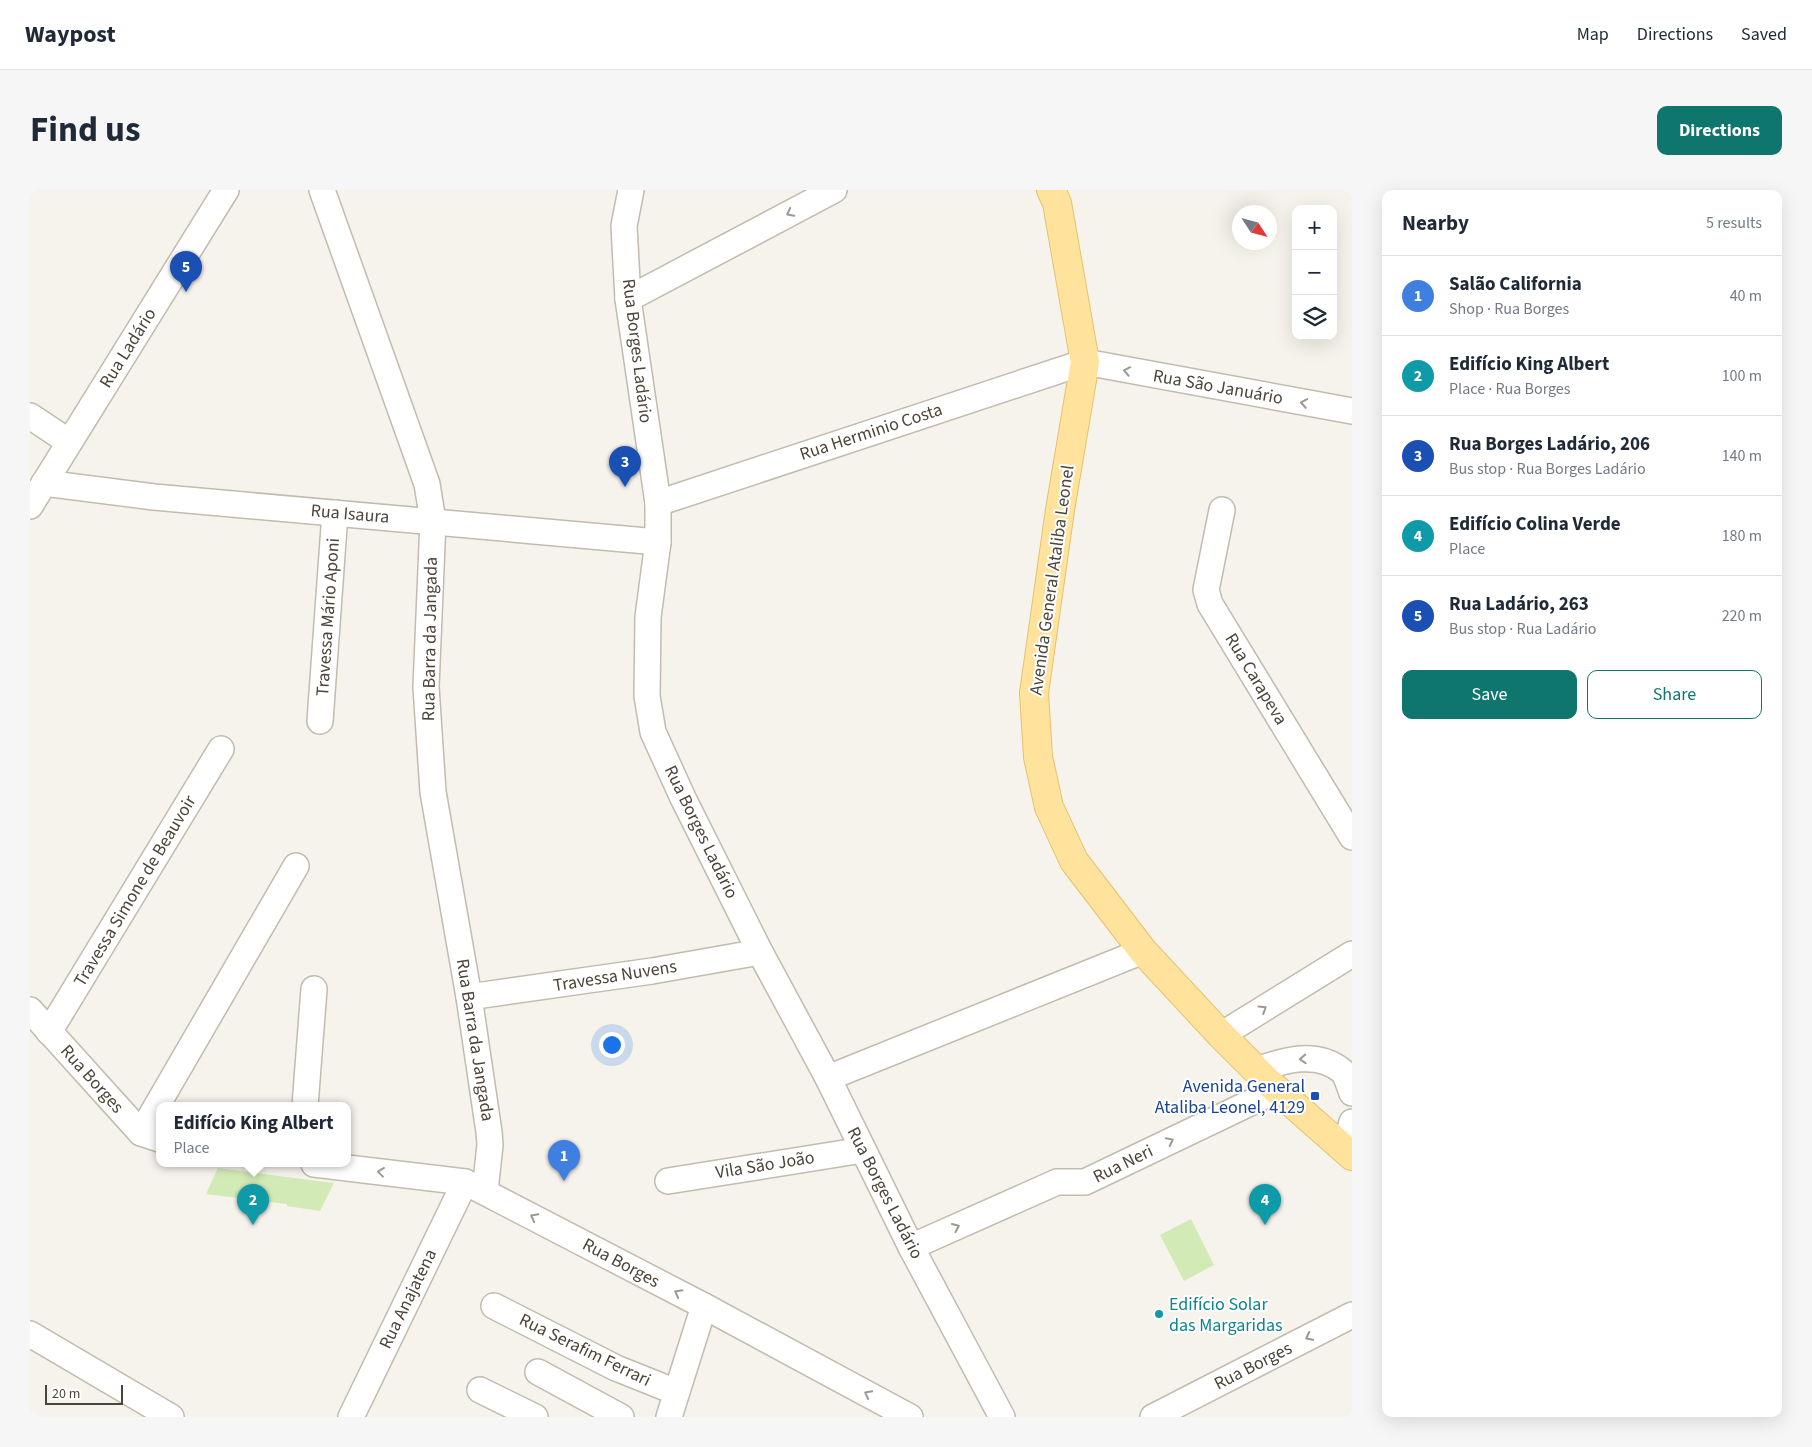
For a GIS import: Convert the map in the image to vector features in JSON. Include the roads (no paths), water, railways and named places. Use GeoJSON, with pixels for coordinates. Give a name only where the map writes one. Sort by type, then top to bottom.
{"type":"FeatureCollection","features":[{"type":"Feature","properties":{"kind":"main road","name":"Avenida General Ataliba Leonel"},"geometry":{"type":"LineString","coordinates":[[1051,190],[1057,203],[1085,362],[1060,510],[1034,693],[1038,757],[1049,807],[1074,861],[1143,951],[1256,1070],[1348,1152]]}},
{"type":"Feature","properties":{"kind":"street","name":"Rua Ladário"},"geometry":{"type":"LineString","coordinates":[[30,506],[226,190]]}},
{"type":"Feature","properties":{"kind":"street","name":"Rua Barra da Jangada"},"geometry":{"type":"LineString","coordinates":[[322,190],[427,484],[433,521],[426,687],[432,782],[469,997],[490,1145],[475,1186]]}},
{"type":"Feature","properties":{"kind":"street","name":"Rua Borges Ladário"},"geometry":{"type":"LineString","coordinates":[[631,190],[624,226],[628,299],[658,503],[658,542],[648,617],[647,696],[653,732],[683,798],[760,952],[828,1078],[862,1150],[1002,1417]]}},
{"type":"Feature","properties":{"kind":"street"},"geometry":{"type":"LineString","coordinates":[[628,299],[834,190]]}},
{"type":"Feature","properties":{"kind":"street","name":"Rua São Januário"},"geometry":{"type":"LineString","coordinates":[[1085,362],[1352,412]]}},
{"type":"Feature","properties":{"kind":"street","name":"Rua Herminio Costa"},"geometry":{"type":"LineString","coordinates":[[658,503],[1085,362]]}},
{"type":"Feature","properties":{"kind":"street"},"geometry":{"type":"LineString","coordinates":[[30,416],[68,442]]}},
{"type":"Feature","properties":{"kind":"street","name":"Rua Isaura"},"geometry":{"type":"LineString","coordinates":[[44,483],[154,497],[658,542]]}},
{"type":"Feature","properties":{"kind":"street","name":"Rua Carapeva"},"geometry":{"type":"LineString","coordinates":[[1222,510],[1206,590],[1210,604],[1352,837]]}},
{"type":"Feature","properties":{"kind":"street","name":"Travessa Mário Aponi"},"geometry":{"type":"LineString","coordinates":[[320,721],[335,513]]}},
{"type":"Feature","properties":{"kind":"street","name":"Travessa Simone de Beauvoir"},"geometry":{"type":"LineString","coordinates":[[49,1032],[221,749]]}},
{"type":"Feature","properties":{"kind":"street"},"geometry":{"type":"LineString","coordinates":[[168,1102],[296,866]]}},
{"type":"Feature","properties":{"kind":"street"},"geometry":{"type":"LineString","coordinates":[[828,1078],[1143,951]]}},
{"type":"Feature","properties":{"kind":"street","name":"Travessa Nuvens"},"geometry":{"type":"LineString","coordinates":[[469,997],[652,971],[760,952]]}},
{"type":"Feature","properties":{"kind":"street"},"geometry":{"type":"LineString","coordinates":[[1221,1035],[1352,954]]}},
{"type":"Feature","properties":{"kind":"street"},"geometry":{"type":"LineString","coordinates":[[305,1102],[314,989]]}},
{"type":"Feature","properties":{"kind":"street","name":"Rua Borges"},"geometry":{"type":"LineString","coordinates":[[30,1010],[150,1136]]}},
{"type":"Feature","properties":{"kind":"street"},"geometry":{"type":"LineString","coordinates":[[1256,1070],[1285,1060],[1320,1059],[1344,1072],[1352,1093]]}},
{"type":"Feature","properties":{"kind":"street","name":"Rua Neri"},"geometry":{"type":"LineString","coordinates":[[912,1247],[1057,1182],[1085,1182],[1277,1090]]}},
{"type":"Feature","properties":{"kind":"street"},"geometry":{"type":"LineString","coordinates":[[1348,1152],[1352,1122]]}},
{"type":"Feature","properties":{"kind":"street"},"geometry":{"type":"LineString","coordinates":[[150,1136],[156,1125]]}},
{"type":"Feature","properties":{"kind":"street","name":"Vila São João"},"geometry":{"type":"LineString","coordinates":[[668,1181],[862,1150]]}},
{"type":"Feature","properties":{"kind":"street","name":"Rua Borges"},"geometry":{"type":"LineString","coordinates":[[336,1167],[475,1186],[910,1417]]}},
{"type":"Feature","properties":{"kind":"street","name":"Rua Anajatena"},"geometry":{"type":"LineString","coordinates":[[351,1417],[475,1186]]}},
{"type":"Feature","properties":{"kind":"street","name":"Rua Serafim Ferrari"},"geometry":{"type":"LineString","coordinates":[[494,1306],[616,1368],[676,1392]]}},
{"type":"Feature","properties":{"kind":"street"},"geometry":{"type":"LineString","coordinates":[[669,1417],[704,1306]]}},
{"type":"Feature","properties":{"kind":"street","name":"Rua Borges"},"geometry":{"type":"LineString","coordinates":[[1153,1417],[1352,1315]]}},
{"type":"Feature","properties":{"kind":"street"},"geometry":{"type":"LineString","coordinates":[[30,1334],[171,1417]]}},
{"type":"Feature","properties":{"kind":"street"},"geometry":{"type":"LineString","coordinates":[[538,1372],[622,1417]]}},
{"type":"Feature","properties":{"kind":"street"},"geometry":{"type":"LineString","coordinates":[[480,1390],[535,1417]]}},
{"type":"Feature","properties":{"kind":"place","name":"Rua Ladário, 263"},"geometry":{"type":"Point","coordinates":[186,292]}},
{"type":"Feature","properties":{"kind":"place","name":"Rua Borges Ladário, 206"},"geometry":{"type":"Point","coordinates":[625,487]}},
{"type":"Feature","properties":{"kind":"place","name":"Avenida General Ataliba Leonel, 4129"},"geometry":{"type":"Point","coordinates":[1315,1096]}},
{"type":"Feature","properties":{"kind":"place","name":"Salão California"},"geometry":{"type":"Point","coordinates":[564,1181]}},
{"type":"Feature","properties":{"kind":"place","name":"Edifício King Albert"},"geometry":{"type":"Point","coordinates":[253,1225]}},
{"type":"Feature","properties":{"kind":"place","name":"Edifício Colina Verde"},"geometry":{"type":"Point","coordinates":[1265,1225]}},
{"type":"Feature","properties":{"kind":"place","name":"Edifício Solar das Margaridas"},"geometry":{"type":"Point","coordinates":[1159,1314]}}]}
